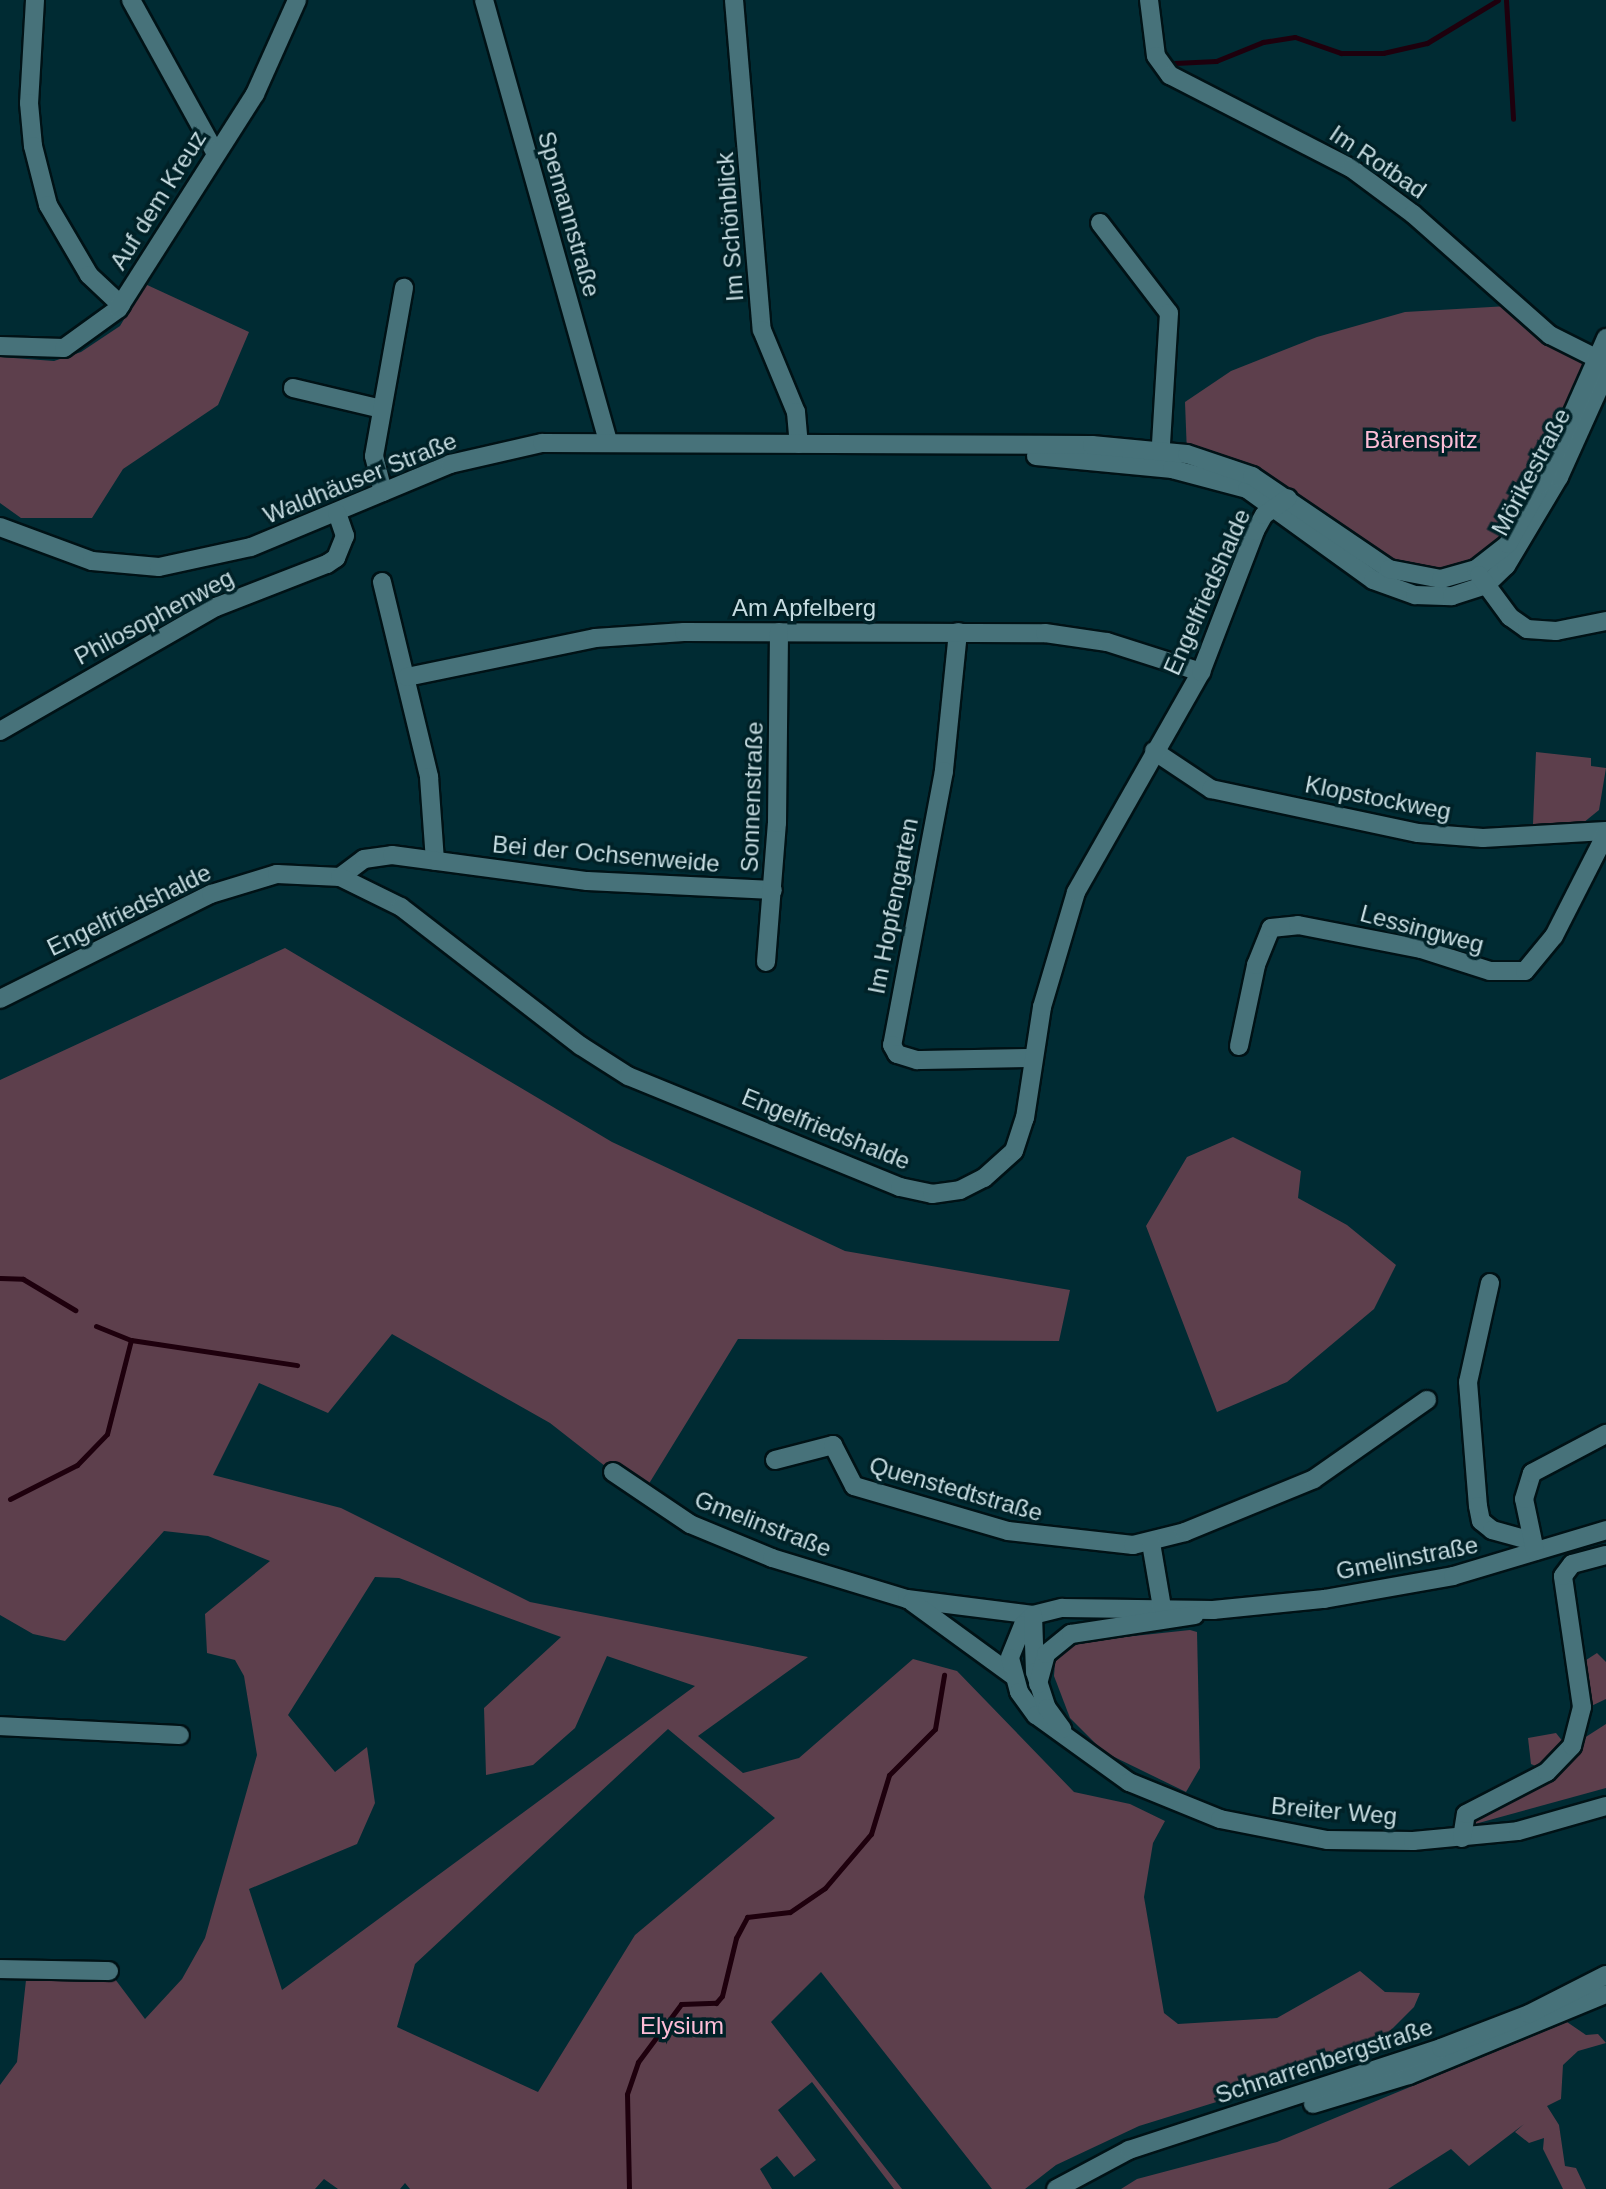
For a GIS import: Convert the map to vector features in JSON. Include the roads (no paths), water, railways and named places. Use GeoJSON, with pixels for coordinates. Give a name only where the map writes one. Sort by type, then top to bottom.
{"type":"FeatureCollection","features":[{"type":"Feature","properties":{"kind":"street"},"geometry":{"type":"LineString","coordinates":[[35,0],[29,103],[33,146],[48,205],[89,275],[121,305]]}},
{"type":"Feature","properties":{"kind":"street"},"geometry":{"type":"LineString","coordinates":[[131,0],[215,152]]}},
{"type":"Feature","properties":{"kind":"street","name":"Auf dem Kreuz"},"geometry":{"type":"LineString","coordinates":[[0,346],[64,348],[101,326],[121,305],[215,152],[255,94],[297,0]]}},
{"type":"Feature","properties":{"kind":"street","name":"Spemannstraße"},"geometry":{"type":"LineString","coordinates":[[484,0],[608,441]]}},
{"type":"Feature","properties":{"kind":"street","name":"Im Schönblick"},"geometry":{"type":"LineString","coordinates":[[734,0],[762,330],[796,412],[799,444]]}},
{"type":"Feature","properties":{"kind":"street","name":"Im Rotbad"},"geometry":{"type":"LineString","coordinates":[[1149,0],[1156,56],[1170,75],[1351,168],[1433,231],[1543,330],[1603,365]]}},
{"type":"Feature","properties":{"kind":"street"},"geometry":{"type":"LineString","coordinates":[[1100,223],[1169,313],[1160,459]]}},
{"type":"Feature","properties":{"kind":"street"},"geometry":{"type":"LineString","coordinates":[[383,492],[374,456],[404,288]]}},
{"type":"Feature","properties":{"kind":"street","name":"Mörikestraße"},"geometry":{"type":"LineString","coordinates":[[1481,577],[1516,531],[1603,365],[1606,338]]}},
{"type":"Feature","properties":{"kind":"street"},"geometry":{"type":"LineString","coordinates":[[293,388],[381,409]]}},
{"type":"Feature","properties":{"kind":"street","name":"Waldhäuser Straße"},"geometry":{"type":"LineString","coordinates":[[0,527],[92,561],[159,567],[251,547],[383,492],[493,452],[608,441],[986,447],[1160,459],[1279,497],[1351,546],[1399,572],[1441,579],[1481,577]]}},
{"type":"Feature","properties":{"kind":"street","name":"Engelfriedshalde"},"geometry":{"type":"LineString","coordinates":[[0,999],[211,894],[277,874],[340,877],[412,914],[581,1046],[628,1076],[919,1192],[944,1194],[974,1184],[1014,1151],[1025,1118],[1032,1058],[1071,905],[1154,751],[1201,672],[1255,531],[1279,497]]}},
{"type":"Feature","properties":{"kind":"street","name":"Philosophenweg"},"geometry":{"type":"LineString","coordinates":[[0,731],[216,607],[327,564],[336,558],[345,536],[337,513]]}},
{"type":"Feature","properties":{"kind":"street"},"geometry":{"type":"LineString","coordinates":[[1481,577],[1510,617],[1527,629],[1556,631],[1606,621]]}},
{"type":"Feature","properties":{"kind":"street"},"geometry":{"type":"LineString","coordinates":[[382,582],[429,777],[435,861]]}},
{"type":"Feature","properties":{"kind":"street","name":"Am Apfelberg"},"geometry":{"type":"LineString","coordinates":[[407,677],[626,634],[779,632],[958,632],[1076,637],[1201,672]]}},
{"type":"Feature","properties":{"kind":"street","name":"Sonnenstraße"},"geometry":{"type":"LineString","coordinates":[[766,962],[773,890],[779,632]]}},
{"type":"Feature","properties":{"kind":"street","name":"Im Hopfengarten"},"geometry":{"type":"LineString","coordinates":[[958,632],[944,771],[892,1045],[897,1054],[917,1060],[1032,1058]]}},
{"type":"Feature","properties":{"kind":"street","name":"Klopstockweg"},"geometry":{"type":"LineString","coordinates":[[1154,751],[1211,789],[1395,829],[1464,838],[1606,832]]}},
{"type":"Feature","properties":{"kind":"street","name":"Lessingweg"},"geometry":{"type":"LineString","coordinates":[[1239,1046],[1256,965],[1271,928],[1298,925],[1421,949],[1490,971],[1525,971],[1554,936],[1606,832]]}},
{"type":"Feature","properties":{"kind":"street","name":"Bei der Ochsenweide"},"geometry":{"type":"LineString","coordinates":[[340,877],[376,855],[587,881],[773,890]]}},
{"type":"Feature","properties":{"kind":"street"},"geometry":{"type":"LineString","coordinates":[[1490,1283],[1468,1382],[1478,1506],[1481,1521],[1492,1530],[1534,1548]]}},
{"type":"Feature","properties":{"kind":"street","name":"Quenstedtstraße"},"geometry":{"type":"LineString","coordinates":[[775,1460],[833,1445],[854,1486],[956,1518],[1066,1541],[1151,1543],[1314,1479],[1427,1400]]}},
{"type":"Feature","properties":{"kind":"street"},"geometry":{"type":"LineString","coordinates":[[1534,1548],[1524,1499],[1532,1473],[1606,1434]]}},
{"type":"Feature","properties":{"kind":"street","name":"Gmelinstraße"},"geometry":{"type":"LineString","coordinates":[[613,1472],[641,1495],[717,1536],[907,1599],[1033,1615],[1062,1608],[1164,1614]]}},
{"type":"Feature","properties":{"kind":"street","name":"Gmelinstraße"},"geometry":{"type":"LineString","coordinates":[[1038,1684],[1046,1654],[1071,1634],[1164,1614],[1395,1587],[1606,1530]]}},
{"type":"Feature","properties":{"kind":"street"},"geometry":{"type":"LineString","coordinates":[[1151,1543],[1164,1614]]}},
{"type":"Feature","properties":{"kind":"street"},"geometry":{"type":"LineString","coordinates":[[1462,1838],[1466,1814],[1547,1772],[1572,1746],[1582,1707],[1563,1576],[1572,1564],[1606,1555]]}},
{"type":"Feature","properties":{"kind":"street","name":"Gmelinstraße"},"geometry":{"type":"LineString","coordinates":[[907,1599],[1012,1675]]}},
{"type":"Feature","properties":{"kind":"street"},"geometry":{"type":"LineString","coordinates":[[1012,1675],[1016,1638],[1033,1615]]}},
{"type":"Feature","properties":{"kind":"street","name":"Breiter Weg"},"geometry":{"type":"LineString","coordinates":[[1033,1615],[1038,1684],[1073,1744]]}},
{"type":"Feature","properties":{"kind":"street","name":"Breiter Weg"},"geometry":{"type":"LineString","coordinates":[[1012,1675],[1036,1715],[1129,1782],[1247,1826],[1352,1842],[1462,1838],[1566,1821],[1606,1806]]}},
{"type":"Feature","properties":{"kind":"street"},"geometry":{"type":"LineString","coordinates":[[0,1726],[180,1735]]}},
{"type":"Feature","properties":{"kind":"street"},"geometry":{"type":"LineString","coordinates":[[0,1969],[109,1971]]}},
{"type":"Feature","properties":{"kind":"street","name":"Schnarrenbergstraße"},"geometry":{"type":"LineString","coordinates":[[1056,2189],[1129,2150],[1431,2052],[1529,2014],[1606,1975]]}},
{"type":"Feature","properties":{"kind":"street","name":"Schnarrenbergstraße"},"geometry":{"type":"LineString","coordinates":[[1078,2189],[1155,2152],[1409,2075],[1606,1994]]}},
{"type":"Feature","properties":{"kind":"waterway"},"geometry":{"type":"LineString","coordinates":[[1175,63],[1216,61],[1263,42],[1295,37],[1341,53],[1383,53],[1427,43],[1498,0]]}},
{"type":"Feature","properties":{"kind":"waterway"},"geometry":{"type":"LineString","coordinates":[[1506,0],[1513,119]]}},
{"type":"Feature","properties":{"kind":"waterway"},"geometry":{"type":"LineString","coordinates":[[0,1278],[23,1279],[75,1310]]}},
{"type":"Feature","properties":{"kind":"waterway"},"geometry":{"type":"LineString","coordinates":[[96,1326],[131,1340],[297,1365]]}},
{"type":"Feature","properties":{"kind":"waterway"},"geometry":{"type":"LineString","coordinates":[[10,1499],[77,1465],[107,1434],[131,1340]]}},
{"type":"Feature","properties":{"kind":"waterway"},"geometry":{"type":"LineString","coordinates":[[629,2189],[627,2094],[638,2062],[681,2004],[716,2003],[722,1996],[736,1938],[747,1917],[790,1912],[825,1888],[871,1834],[889,1775],[935,1729],[944,1675]]}},
{"type":"Feature","properties":{"kind":"park label","name":"Bärenspitz"},"geometry":{"type":"Point","coordinates":[1421,440]}},
{"type":"Feature","properties":{"kind":"park label","name":"Elysium"},"geometry":{"type":"Point","coordinates":[682,2026]}}]}
